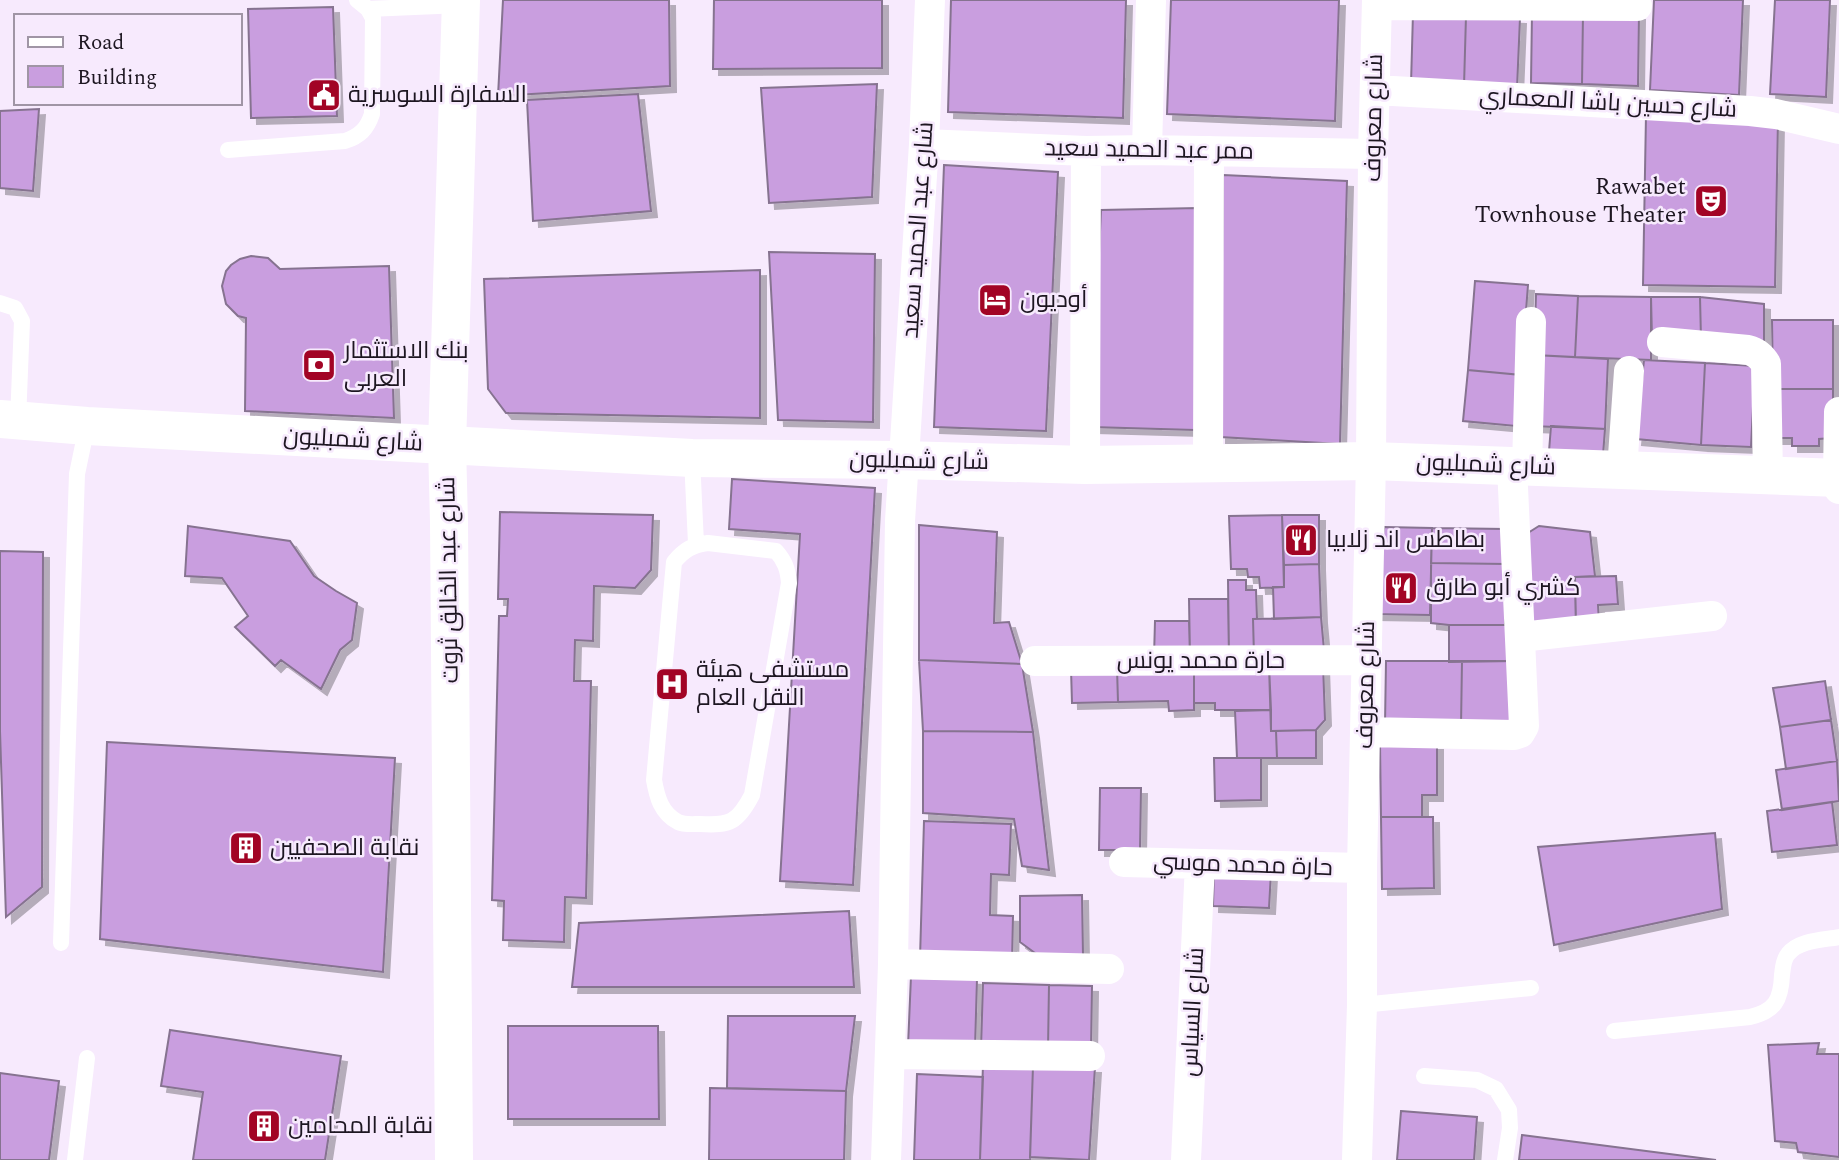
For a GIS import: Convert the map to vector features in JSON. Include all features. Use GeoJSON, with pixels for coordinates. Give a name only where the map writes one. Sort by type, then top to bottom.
{"type":"FeatureCollection","features":[{"type":"Feature","properties":{"kind":"street","name":"شارع عبد الحميد سعيد"},"geometry":{"type":"LineString","coordinates":[[886,1160],[893,964],[900,521],[924,144],[930,0]]}},
{"type":"Feature","properties":{"kind":"street"},"geometry":{"type":"LineString","coordinates":[[1147,150],[1152,0]]}},
{"type":"Feature","properties":{"kind":"street"},"geometry":{"type":"LineString","coordinates":[[1377,2],[1637,6]]}},
{"type":"Feature","properties":{"kind":"street","name":"شارع معروف"},"geometry":{"type":"LineString","coordinates":[[1357,1160],[1362,1005],[1377,2]]}},
{"type":"Feature","properties":{"kind":"street","name":"شارع عبد الخالق ثروت"},"geometry":{"type":"LineString","coordinates":[[454,1160],[447,445],[461,3]]}},
{"type":"Feature","properties":{"kind":"street","name":"شارع حسين باشا المعماري"},"geometry":{"type":"LineString","coordinates":[[1375,90],[1750,111],[1776,114],[1839,129]]}},
{"type":"Feature","properties":{"kind":"street","name":"ممر عبد الحميد سعيد"},"geometry":{"type":"LineString","coordinates":[[924,144],[1086,151],[1373,154]]}},
{"type":"Feature","properties":{"kind":"street"},"geometry":{"type":"LineString","coordinates":[[1085,465],[1086,151]]}},
{"type":"Feature","properties":{"kind":"street"},"geometry":{"type":"LineString","coordinates":[[1208,463],[1209,151]]}},
{"type":"Feature","properties":{"kind":"street"},"geometry":{"type":"LineString","coordinates":[[1365,732],[1514,735],[1520,733],[1524,726],[1520,637],[1519,467],[1531,322]]}},
{"type":"Feature","properties":{"kind":"street"},"geometry":{"type":"LineString","coordinates":[[1662,342],[1748,349],[1764,361],[1768,476]]}},
{"type":"Feature","properties":{"kind":"street"},"geometry":{"type":"LineString","coordinates":[[1622,470],[1629,371]]}},
{"type":"Feature","properties":{"kind":"street"},"geometry":{"type":"LineString","coordinates":[[1839,412],[1839,482]]}},
{"type":"Feature","properties":{"kind":"street","name":"شارع شمبليون"},"geometry":{"type":"LineString","coordinates":[[9,420],[692,458],[1085,465],[1371,461],[1768,476],[1839,482]]}},
{"type":"Feature","properties":{"kind":"street"},"geometry":{"type":"LineString","coordinates":[[1520,637],[1712,616]]}},
{"type":"Feature","properties":{"kind":"street","name":"حارة محمد يونس"},"geometry":{"type":"LineString","coordinates":[[1035,661],[1367,660]]}},
{"type":"Feature","properties":{"kind":"street","name":"حارة محمد موسي"},"geometry":{"type":"LineString","coordinates":[[1124,862],[1362,869]]}},
{"type":"Feature","properties":{"kind":"street","name":"شارع السياس"},"geometry":{"type":"LineString","coordinates":[[1186,1160],[1200,864]]}},
{"type":"Feature","properties":{"kind":"street"},"geometry":{"type":"LineString","coordinates":[[893,964],[1109,969]]}},
{"type":"Feature","properties":{"kind":"street"},"geometry":{"type":"LineString","coordinates":[[890,1054],[1090,1056]]}},
{"type":"Feature","properties":{"kind":"lane"},"geometry":{"type":"LineString","coordinates":[[362,5],[461,3]]}},
{"type":"Feature","properties":{"kind":"lane"},"geometry":{"type":"LineString","coordinates":[[228,150],[345,141],[356,137],[367,127],[372,114],[373,18],[362,5]]}},
{"type":"Feature","properties":{"kind":"lane"},"geometry":{"type":"LineString","coordinates":[[0,303],[15,308],[22,321],[9,420]]}},
{"type":"Feature","properties":{"kind":"lane"},"geometry":{"type":"LineString","coordinates":[[61,943],[77,474],[87,426]]}},
{"type":"Feature","properties":{"kind":"lane"},"geometry":{"type":"LineString","coordinates":[[692,458],[696,544]]}},
{"type":"Feature","properties":{"kind":"lane"},"geometry":{"type":"LineString","coordinates":[[696,544],[776,551],[788,571],[789,583],[752,795],[745,809],[735,819],[721,825],[679,823],[665,812],[657,797],[654,780],[674,562],[683,551],[696,544]]}},
{"type":"Feature","properties":{"kind":"lane"},"geometry":{"type":"LineString","coordinates":[[1614,1031],[1765,1014],[1776,1004],[1782,987],[1783,964],[1788,953],[1809,942],[1839,937]]}},
{"type":"Feature","properties":{"kind":"lane"},"geometry":{"type":"LineString","coordinates":[[1362,1005],[1531,988]]}},
{"type":"Feature","properties":{"kind":"lane"},"geometry":{"type":"LineString","coordinates":[[75,1160],[87,1058]]}},
{"type":"Feature","properties":{"kind":"lane"},"geometry":{"type":"LineString","coordinates":[[1424,1076],[1477,1080],[1496,1089],[1509,1110],[1510,1128],[1505,1160]]}},
{"type":"Feature","properties":{"kind":"building"},"geometry":{"type":"Polygon","coordinates":[[[503,0],[669,0],[670,86],[498,96],[503,0]]]}},
{"type":"Feature","properties":{"kind":"building"},"geometry":{"type":"Polygon","coordinates":[[[714,0],[882,0],[882,68],[713,69],[714,0]]]}},
{"type":"Feature","properties":{"kind":"building"},"geometry":{"type":"Polygon","coordinates":[[[951,0],[1126,0],[1123,118],[948,112],[951,0]]]}},
{"type":"Feature","properties":{"kind":"building"},"geometry":{"type":"Polygon","coordinates":[[[1171,0],[1339,0],[1335,121],[1167,114],[1171,0]]]}},
{"type":"Feature","properties":{"kind":"building"},"geometry":{"type":"Polygon","coordinates":[[[1654,0],[1743,0],[1739,95],[1650,90],[1654,0]]]}},
{"type":"Feature","properties":{"kind":"building"},"geometry":{"type":"Polygon","coordinates":[[[1775,0],[1830,0],[1826,97],[1770,94],[1775,0]]]}},
{"type":"Feature","properties":{"kind":"building"},"geometry":{"type":"Polygon","coordinates":[[[333,7],[337,116],[251,118],[248,9],[333,7]]]}},
{"type":"Feature","properties":{"kind":"building"},"geometry":{"type":"Polygon","coordinates":[[[1532,12],[1583,14],[1582,84],[1531,83],[1532,12]]]}},
{"type":"Feature","properties":{"kind":"building"},"geometry":{"type":"Polygon","coordinates":[[[1413,13],[1466,16],[1464,86],[1411,84],[1413,13]]]}},
{"type":"Feature","properties":{"kind":"building"},"geometry":{"type":"Polygon","coordinates":[[[1583,14],[1639,14],[1638,86],[1582,84],[1583,14]]]}},
{"type":"Feature","properties":{"kind":"building"},"geometry":{"type":"Polygon","coordinates":[[[1466,16],[1520,18],[1517,88],[1464,86],[1466,16]]]}},
{"type":"Feature","properties":{"kind":"building"},"geometry":{"type":"Polygon","coordinates":[[[877,84],[872,197],[769,203],[761,88],[877,84]]]}},
{"type":"Feature","properties":{"kind":"building"},"geometry":{"type":"Polygon","coordinates":[[[638,94],[651,211],[533,221],[527,100],[638,94]]]}},
{"type":"Feature","properties":{"kind":"building"},"geometry":{"type":"Polygon","coordinates":[[[39,109],[33,191],[0,188],[0,111],[39,109]]]}},
{"type":"Feature","properties":{"kind":"building","name":"Rawabet Townhouse Theater"},"geometry":{"type":"Polygon","coordinates":[[[1646,115],[1778,118],[1775,287],[1643,285],[1646,115]]]}},
{"type":"Feature","properties":{"kind":"building","name":"أوديون"},"geometry":{"type":"Polygon","coordinates":[[[944,165],[1058,172],[1046,431],[934,427],[944,165]]]}},
{"type":"Feature","properties":{"kind":"building"},"geometry":{"type":"Polygon","coordinates":[[[1223,175],[1347,181],[1340,444],[1220,437],[1223,175]]]}},
{"type":"Feature","properties":{"kind":"building"},"geometry":{"type":"Polygon","coordinates":[[[1198,208],[1195,430],[1091,427],[1101,210],[1198,208]]]}},
{"type":"Feature","properties":{"kind":"building"},"geometry":{"type":"Polygon","coordinates":[[[769,252],[875,254],[873,422],[778,420],[769,252]]]}},
{"type":"Feature","properties":{"kind":"building","name":"بنك الاستثمار العربى"},"geometry":{"type":"Polygon","coordinates":[[[251,256],[268,258],[280,269],[389,266],[394,418],[245,411],[246,318],[238,316],[226,304],[222,286],[226,271],[231,265],[251,256]]]}},
{"type":"Feature","properties":{"kind":"building"},"geometry":{"type":"Polygon","coordinates":[[[760,270],[760,418],[506,413],[488,389],[484,279],[760,270]]]}},
{"type":"Feature","properties":{"kind":"building"},"geometry":{"type":"Polygon","coordinates":[[[1475,281],[1528,285],[1521,375],[1468,370],[1475,281]]]}},
{"type":"Feature","properties":{"kind":"building"},"geometry":{"type":"Polygon","coordinates":[[[1536,294],[1578,296],[1575,357],[1534,355],[1536,294]]]}},
{"type":"Feature","properties":{"kind":"building"},"geometry":{"type":"Polygon","coordinates":[[[1578,296],[1651,297],[1651,360],[1575,357],[1578,296]]]}},
{"type":"Feature","properties":{"kind":"building"},"geometry":{"type":"Polygon","coordinates":[[[1651,297],[1700,297],[1701,339],[1652,339],[1651,297]]]}},
{"type":"Feature","properties":{"kind":"building"},"geometry":{"type":"Polygon","coordinates":[[[1700,297],[1764,304],[1764,347],[1701,339],[1700,297]]]}},
{"type":"Feature","properties":{"kind":"building"},"geometry":{"type":"Polygon","coordinates":[[[1772,320],[1833,320],[1833,389],[1773,389],[1772,320]]]}},
{"type":"Feature","properties":{"kind":"building"},"geometry":{"type":"Polygon","coordinates":[[[1534,355],[1608,359],[1605,429],[1531,426],[1534,355]]]}},
{"type":"Feature","properties":{"kind":"building"},"geometry":{"type":"Polygon","coordinates":[[[1644,360],[1705,363],[1701,445],[1636,439],[1644,360]]]}},
{"type":"Feature","properties":{"kind":"building"},"geometry":{"type":"Polygon","coordinates":[[[1705,363],[1755,366],[1751,447],[1701,445],[1705,363]]]}},
{"type":"Feature","properties":{"kind":"building"},"geometry":{"type":"Polygon","coordinates":[[[1468,370],[1521,375],[1516,426],[1463,421],[1468,370]]]}},
{"type":"Feature","properties":{"kind":"building"},"geometry":{"type":"Polygon","coordinates":[[[1773,389],[1833,389],[1833,438],[1819,439],[1819,446],[1792,446],[1792,438],[1773,438],[1773,389]]]}},
{"type":"Feature","properties":{"kind":"building"},"geometry":{"type":"Polygon","coordinates":[[[1551,426],[1605,429],[1602,468],[1548,464],[1551,426]]]}},
{"type":"Feature","properties":{"kind":"building"},"geometry":{"type":"Polygon","coordinates":[[[732,479],[875,488],[853,885],[780,881],[800,534],[729,529],[732,479]]]}},
{"type":"Feature","properties":{"kind":"building"},"geometry":{"type":"Polygon","coordinates":[[[500,512],[653,515],[651,570],[635,588],[594,586],[593,641],[575,640],[574,681],[591,681],[586,898],[565,897],[564,942],[503,940],[504,901],[492,900],[499,616],[507,616],[508,599],[498,599],[500,512]]]}},
{"type":"Feature","properties":{"kind":"building"},"geometry":{"type":"Polygon","coordinates":[[[1282,515],[1284,587],[1260,588],[1259,577],[1248,577],[1247,569],[1231,569],[1229,516],[1282,515]]]}},
{"type":"Feature","properties":{"kind":"building","name":"بطاطس اند زلابيا"},"geometry":{"type":"Polygon","coordinates":[[[1282,515],[1319,515],[1319,564],[1284,565],[1282,515]]]}},
{"type":"Feature","properties":{"kind":"building"},"geometry":{"type":"Polygon","coordinates":[[[919,525],[997,532],[994,623],[1009,622],[1022,664],[919,660],[919,525]]]}},
{"type":"Feature","properties":{"kind":"building"},"geometry":{"type":"Polygon","coordinates":[[[188,526],[290,541],[314,576],[357,603],[352,640],[340,650],[321,689],[281,660],[275,666],[235,627],[248,616],[222,578],[185,576],[188,526]]]}},
{"type":"Feature","properties":{"kind":"building"},"geometry":{"type":"Polygon","coordinates":[[[1539,526],[1590,532],[1595,576],[1575,577],[1575,585],[1524,586],[1520,538],[1539,526]]]}},
{"type":"Feature","properties":{"kind":"building","name":"كشري أبو طارق"},"geometry":{"type":"Polygon","coordinates":[[[1384,527],[1432,528],[1430,615],[1371,614],[1384,527]]]}},
{"type":"Feature","properties":{"kind":"building"},"geometry":{"type":"Polygon","coordinates":[[[1432,528],[1506,529],[1506,564],[1431,563],[1432,528]]]}},
{"type":"Feature","properties":{"kind":"building"},"geometry":{"type":"Polygon","coordinates":[[[0,551],[43,552],[42,887],[6,917],[0,731],[0,551]]]}},
{"type":"Feature","properties":{"kind":"building"},"geometry":{"type":"Polygon","coordinates":[[[1431,563],[1506,564],[1505,625],[1431,623],[1431,563]]]}},
{"type":"Feature","properties":{"kind":"building"},"geometry":{"type":"Polygon","coordinates":[[[1319,564],[1321,617],[1274,619],[1273,587],[1284,587],[1284,565],[1319,564]]]}},
{"type":"Feature","properties":{"kind":"building"},"geometry":{"type":"Polygon","coordinates":[[[1616,576],[1618,604],[1598,605],[1599,622],[1576,623],[1575,577],[1616,576]]]}},
{"type":"Feature","properties":{"kind":"building"},"geometry":{"type":"Polygon","coordinates":[[[1228,580],[1246,580],[1246,590],[1256,590],[1257,619],[1253,619],[1254,656],[1229,656],[1228,580]]]}},
{"type":"Feature","properties":{"kind":"building"},"geometry":{"type":"Polygon","coordinates":[[[1575,585],[1576,629],[1525,630],[1524,586],[1575,585]]]}},
{"type":"Feature","properties":{"kind":"building"},"geometry":{"type":"Polygon","coordinates":[[[1189,599],[1228,599],[1229,656],[1190,657],[1189,599]]]}},
{"type":"Feature","properties":{"kind":"building"},"geometry":{"type":"Polygon","coordinates":[[[1321,617],[1324,650],[1254,656],[1253,619],[1321,617]]]}},
{"type":"Feature","properties":{"kind":"building"},"geometry":{"type":"Polygon","coordinates":[[[1155,621],[1189,621],[1190,657],[1154,657],[1155,621]]]}},
{"type":"Feature","properties":{"kind":"building"},"geometry":{"type":"Polygon","coordinates":[[[1449,625],[1514,625],[1515,661],[1449,662],[1449,625]]]}},
{"type":"Feature","properties":{"kind":"building"},"geometry":{"type":"Polygon","coordinates":[[[919,660],[1022,664],[1033,732],[923,731],[919,660]]]}},
{"type":"Feature","properties":{"kind":"building"},"geometry":{"type":"Polygon","coordinates":[[[1386,661],[1462,661],[1461,726],[1385,724],[1386,661]]]}},
{"type":"Feature","properties":{"kind":"building"},"geometry":{"type":"Polygon","coordinates":[[[1462,661],[1515,661],[1515,724],[1461,726],[1462,661]]]}},
{"type":"Feature","properties":{"kind":"building"},"geometry":{"type":"Polygon","coordinates":[[[1323,664],[1325,720],[1316,730],[1271,731],[1269,665],[1323,664]]]}},
{"type":"Feature","properties":{"kind":"building"},"geometry":{"type":"Polygon","coordinates":[[[1269,665],[1271,710],[1215,710],[1215,703],[1194,703],[1194,667],[1269,665]]]}},
{"type":"Feature","properties":{"kind":"building"},"geometry":{"type":"Polygon","coordinates":[[[1194,667],[1194,710],[1169,711],[1168,701],[1118,702],[1117,668],[1194,667]]]}},
{"type":"Feature","properties":{"kind":"building"},"geometry":{"type":"Polygon","coordinates":[[[1117,668],[1118,702],[1072,703],[1071,669],[1117,668]]]}},
{"type":"Feature","properties":{"kind":"building"},"geometry":{"type":"Polygon","coordinates":[[[1825,681],[1831,720],[1780,727],[1773,688],[1825,681]]]}},
{"type":"Feature","properties":{"kind":"building"},"geometry":{"type":"Polygon","coordinates":[[[1271,710],[1271,731],[1276,731],[1277,758],[1237,758],[1235,711],[1271,710]]]}},
{"type":"Feature","properties":{"kind":"building"},"geometry":{"type":"Polygon","coordinates":[[[1831,720],[1837,761],[1786,769],[1780,727],[1831,720]]]}},
{"type":"Feature","properties":{"kind":"building"},"geometry":{"type":"Polygon","coordinates":[[[1316,730],[1316,758],[1277,758],[1276,731],[1316,730]]]}},
{"type":"Feature","properties":{"kind":"building"},"geometry":{"type":"Polygon","coordinates":[[[923,731],[1033,732],[1049,870],[1022,866],[1014,819],[923,813],[923,731]]]}},
{"type":"Feature","properties":{"kind":"building","name":"نقابة الصحفيين"},"geometry":{"type":"Polygon","coordinates":[[[107,742],[395,758],[383,972],[100,939],[107,742]]]}},
{"type":"Feature","properties":{"kind":"building"},"geometry":{"type":"Polygon","coordinates":[[[1380,744],[1437,744],[1437,795],[1422,795],[1422,817],[1381,817],[1380,744]]]}},
{"type":"Feature","properties":{"kind":"building"},"geometry":{"type":"Polygon","coordinates":[[[1214,758],[1261,758],[1261,800],[1215,801],[1214,758]]]}},
{"type":"Feature","properties":{"kind":"building"},"geometry":{"type":"Polygon","coordinates":[[[1837,761],[1839,801],[1782,810],[1776,770],[1837,761]]]}},
{"type":"Feature","properties":{"kind":"building"},"geometry":{"type":"Polygon","coordinates":[[[1100,788],[1141,788],[1140,850],[1099,850],[1100,788]]]}},
{"type":"Feature","properties":{"kind":"building"},"geometry":{"type":"Polygon","coordinates":[[[1832,802],[1837,845],[1772,852],[1767,811],[1832,802]]]}},
{"type":"Feature","properties":{"kind":"building"},"geometry":{"type":"Polygon","coordinates":[[[1381,817],[1433,817],[1434,888],[1382,889],[1381,817]]]}},
{"type":"Feature","properties":{"kind":"building"},"geometry":{"type":"Polygon","coordinates":[[[924,821],[1011,824],[1009,875],[991,874],[990,915],[1013,916],[1012,961],[920,958],[924,821]]]}},
{"type":"Feature","properties":{"kind":"building"},"geometry":{"type":"Polygon","coordinates":[[[1715,833],[1722,909],[1554,945],[1538,847],[1715,833]]]}},
{"type":"Feature","properties":{"kind":"building"},"geometry":{"type":"Polygon","coordinates":[[[1214,869],[1271,872],[1269,908],[1213,906],[1214,869]]]}},
{"type":"Feature","properties":{"kind":"building"},"geometry":{"type":"Polygon","coordinates":[[[1082,895],[1083,955],[1039,956],[1020,942],[1020,896],[1082,895]]]}},
{"type":"Feature","properties":{"kind":"building"},"geometry":{"type":"Polygon","coordinates":[[[849,911],[854,987],[572,987],[579,923],[849,911]]]}},
{"type":"Feature","properties":{"kind":"building"},"geometry":{"type":"Polygon","coordinates":[[[911,976],[977,979],[975,1048],[908,1046],[911,976]]]}},
{"type":"Feature","properties":{"kind":"building"},"geometry":{"type":"Polygon","coordinates":[[[983,983],[1049,985],[1048,1049],[981,1048],[983,983]]]}},
{"type":"Feature","properties":{"kind":"building"},"geometry":{"type":"Polygon","coordinates":[[[1049,985],[1092,986],[1091,1050],[1048,1049],[1049,985]]]}},
{"type":"Feature","properties":{"kind":"building"},"geometry":{"type":"Polygon","coordinates":[[[728,1016],[855,1016],[846,1091],[727,1088],[728,1016]]]}},
{"type":"Feature","properties":{"kind":"building"},"geometry":{"type":"Polygon","coordinates":[[[508,1026],[658,1026],[659,1119],[508,1119],[508,1026]]]}},
{"type":"Feature","properties":{"kind":"building","name":"نقابة المحامين"},"geometry":{"type":"Polygon","coordinates":[[[170,1030],[341,1056],[325,1160],[193,1160],[203,1092],[161,1086],[170,1030]]]}},
{"type":"Feature","properties":{"kind":"building"},"geometry":{"type":"Polygon","coordinates":[[[1819,1043],[1817,1054],[1839,1054],[1839,1157],[1798,1152],[1796,1143],[1775,1141],[1768,1045],[1819,1043]]]}},
{"type":"Feature","properties":{"kind":"building"},"geometry":{"type":"Polygon","coordinates":[[[983,1064],[1033,1066],[1030,1160],[980,1160],[983,1064]]]}},
{"type":"Feature","properties":{"kind":"building"},"geometry":{"type":"Polygon","coordinates":[[[1033,1066],[1095,1067],[1089,1160],[1030,1157],[1033,1066]]]}},
{"type":"Feature","properties":{"kind":"building"},"geometry":{"type":"Polygon","coordinates":[[[0,1073],[59,1081],[49,1160],[0,1160],[0,1073]]]}},
{"type":"Feature","properties":{"kind":"building"},"geometry":{"type":"Polygon","coordinates":[[[917,1074],[983,1077],[980,1160],[914,1160],[917,1074]]]}},
{"type":"Feature","properties":{"kind":"building"},"geometry":{"type":"Polygon","coordinates":[[[710,1088],[846,1091],[844,1160],[709,1160],[710,1088]]]}},
{"type":"Feature","properties":{"kind":"building"},"geometry":{"type":"Polygon","coordinates":[[[1401,1111],[1477,1117],[1474,1160],[1397,1160],[1401,1111]]]}},
{"type":"Feature","properties":{"kind":"building"},"geometry":{"type":"Polygon","coordinates":[[[1522,1135],[1716,1160],[1519,1160],[1522,1135]]]}},
{"type":"Feature","properties":{"kind":"place","name":"السفارة السوسرية"},"geometry":{"type":"Point","coordinates":[324,95]}},
{"type":"Feature","properties":{"kind":"place","name":"Rawabet Townhouse Theater"},"geometry":{"type":"Point","coordinates":[1711,201]}},
{"type":"Feature","properties":{"kind":"place","name":"أوديون"},"geometry":{"type":"Point","coordinates":[995,300]}},
{"type":"Feature","properties":{"kind":"place","name":"بنك الاستثمار العربى"},"geometry":{"type":"Point","coordinates":[319,365]}},
{"type":"Feature","properties":{"kind":"place","name":"بطاطس اند زلابيا"},"geometry":{"type":"Point","coordinates":[1301,540]}},
{"type":"Feature","properties":{"kind":"place","name":"كشري أبو طارق"},"geometry":{"type":"Point","coordinates":[1401,588]}},
{"type":"Feature","properties":{"kind":"place","name":"مستشفى هيئة النقل العام"},"geometry":{"type":"Point","coordinates":[672,684]}},
{"type":"Feature","properties":{"kind":"place","name":"نقابة الصحفيين"},"geometry":{"type":"Point","coordinates":[246,848]}},
{"type":"Feature","properties":{"kind":"place","name":"نقابة المحامين"},"geometry":{"type":"Point","coordinates":[264,1126]}}]}
